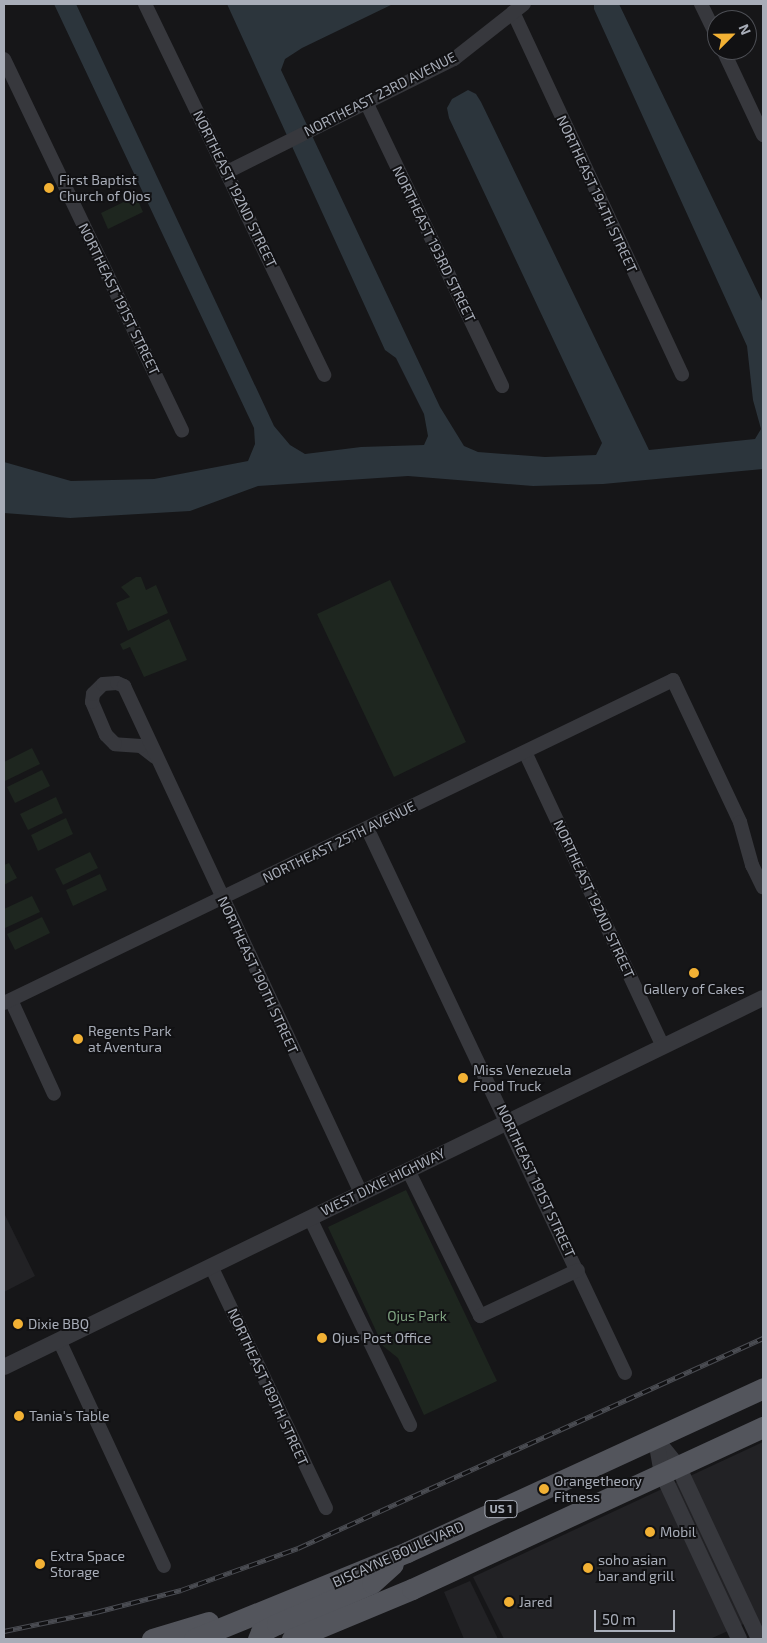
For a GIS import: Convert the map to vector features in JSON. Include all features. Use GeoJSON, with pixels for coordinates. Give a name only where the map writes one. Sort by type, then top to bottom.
{"type":"FeatureCollection","features":[{"type":"Feature","properties":{"kind":"main road","name":"BISCAYNE BOULEVARD"},"geometry":{"type":"LineString","coordinates":[[194,1639],[406,1552],[763,1388]]}},
{"type":"Feature","properties":{"kind":"main road","name":"US 1"},"geometry":{"type":"LineString","coordinates":[[292,1639],[412,1589],[763,1427]]}},
{"type":"Feature","properties":{"kind":"main road"},"geometry":{"type":"LineString","coordinates":[[258,1639],[261,1632],[277,1624],[372,1583],[406,1552]]}},
{"type":"Feature","properties":{"kind":"main road"},"geometry":{"type":"LineString","coordinates":[[152,1639],[223,1618],[273,1608]]}},
{"type":"Feature","properties":{"kind":"street","name":"NORTHEAST 192ND STREET"},"geometry":{"type":"LineString","coordinates":[[145,4],[324,375]]}},
{"type":"Feature","properties":{"kind":"street","name":"NORTHEAST 23RD AVENUE"},"geometry":{"type":"LineString","coordinates":[[227,172],[454,59],[524,4]]}},
{"type":"Feature","properties":{"kind":"street"},"geometry":{"type":"LineString","coordinates":[[701,4],[707,16]]}},
{"type":"Feature","properties":{"kind":"street","name":"NORTHEAST 194TH STREET"},"geometry":{"type":"LineString","coordinates":[[513,12],[682,375]]}},
{"type":"Feature","properties":{"kind":"street","name":"NORTHEAST 191ST STREET"},"geometry":{"type":"LineString","coordinates":[[4,59],[182,431]]}},
{"type":"Feature","properties":{"kind":"street"},"geometry":{"type":"LineString","coordinates":[[728,60],[763,135]]}},
{"type":"Feature","properties":{"kind":"street","name":"NORTHEAST 193RD STREET"},"geometry":{"type":"LineString","coordinates":[[366,102],[502,386]]}},
{"type":"Feature","properties":{"kind":"street","name":"NORTHEAST 25TH AVENUE"},"geometry":{"type":"LineString","coordinates":[[7,1001],[674,680],[740,822],[752,865],[763,888]]}},
{"type":"Feature","properties":{"kind":"street","name":"NORTHEAST 190TH STREET"},"geometry":{"type":"LineString","coordinates":[[155,757],[141,746],[115,744],[106,735],[92,702],[93,694],[103,684],[118,683],[124,686],[155,757],[361,1193]]}},
{"type":"Feature","properties":{"kind":"street","name":"NORTHEAST 192ND STREET"},"geometry":{"type":"LineString","coordinates":[[525,752],[663,1046]]}},
{"type":"Feature","properties":{"kind":"street","name":"NORTHEAST 191ST STREET"},"geometry":{"type":"LineString","coordinates":[[367,828],[508,1121],[625,1373]]}},
{"type":"Feature","properties":{"kind":"street","name":"WEST DIXIE HIGHWAY"},"geometry":{"type":"LineString","coordinates":[[4,1367],[763,998]]}},
{"type":"Feature","properties":{"kind":"street"},"geometry":{"type":"LineString","coordinates":[[7,1001],[54,1094]]}},
{"type":"Feature","properties":{"kind":"street"},"geometry":{"type":"LineString","coordinates":[[408,1170],[480,1316],[578,1270]]}},
{"type":"Feature","properties":{"kind":"street"},"geometry":{"type":"LineString","coordinates":[[310,1218],[410,1425]]}},
{"type":"Feature","properties":{"kind":"street","name":"NORTHEAST 189TH STREET"},"geometry":{"type":"LineString","coordinates":[[211,1266],[326,1508]]}},
{"type":"Feature","properties":{"kind":"street"},"geometry":{"type":"LineString","coordinates":[[58,1340],[164,1566]]}},
{"type":"Feature","properties":{"kind":"street"},"geometry":{"type":"LineString","coordinates":[[655,1438],[759,1639]]}},
{"type":"Feature","properties":{"kind":"street"},"geometry":{"type":"LineString","coordinates":[[670,1470],[739,1639]]}},
{"type":"Feature","properties":{"kind":"shaded area"},"geometry":{"type":"Polygon","coordinates":[[[54,4],[76,4],[274,426],[290,445],[305,454],[361,447],[424,445],[428,436],[424,414],[396,358],[385,350],[227,4],[393,4],[302,48],[285,59],[281,70],[440,407],[464,446],[478,452],[545,457],[596,455],[602,443],[449,118],[447,108],[452,99],[468,90],[476,94],[481,102],[649,450],[755,439],[761,429],[753,400],[747,346],[594,9],[594,4],[619,4],[763,303],[763,469],[603,484],[533,486],[408,476],[258,486],[190,511],[70,518],[4,513],[4,462],[71,481],[154,479],[248,461],[255,444],[254,428],[54,4]]]}},
{"type":"Feature","properties":{"kind":"shaded area"},"geometry":{"type":"Polygon","coordinates":[[[4,1213],[35,1276],[4,1292],[4,1213]]]}},
{"type":"Feature","properties":{"kind":"shaded area"},"geometry":{"type":"Polygon","coordinates":[[[763,1442],[763,1632],[757,1618],[710,1639],[504,1639],[473,1577],[763,1442]]]}},
{"type":"Feature","properties":{"kind":"shaded area"},"geometry":{"type":"Polygon","coordinates":[[[470,1581],[498,1639],[464,1639],[444,1592],[470,1581]]]}},
{"type":"Feature","properties":{"kind":"green space"},"geometry":{"type":"Polygon","coordinates":[[[136,196],[143,212],[108,229],[101,213],[136,196]]]}},
{"type":"Feature","properties":{"kind":"green space"},"geometry":{"type":"Polygon","coordinates":[[[136,577],[141,577],[146,590],[156,585],[168,613],[128,631],[116,603],[130,597],[121,587],[136,577]]]}},
{"type":"Feature","properties":{"kind":"green space"},"geometry":{"type":"Polygon","coordinates":[[[390,580],[466,742],[394,777],[317,614],[390,580]]]}},
{"type":"Feature","properties":{"kind":"green space"},"geometry":{"type":"Polygon","coordinates":[[[169,619],[187,660],[144,677],[130,647],[123,650],[120,644],[169,619]]]}},
{"type":"Feature","properties":{"kind":"green space"},"geometry":{"type":"Polygon","coordinates":[[[32,748],[40,764],[5,781],[4,762],[32,748]]]}},
{"type":"Feature","properties":{"kind":"green space"},"geometry":{"type":"Polygon","coordinates":[[[42,770],[50,786],[15,803],[7,787],[42,770]]]}},
{"type":"Feature","properties":{"kind":"green space"},"geometry":{"type":"Polygon","coordinates":[[[56,797],[63,813],[28,830],[20,814],[56,797]]]}},
{"type":"Feature","properties":{"kind":"green space"},"geometry":{"type":"Polygon","coordinates":[[[66,818],[73,834],[38,851],[31,835],[66,818]]]}},
{"type":"Feature","properties":{"kind":"green space"},"geometry":{"type":"Polygon","coordinates":[[[90,852],[98,868],[63,885],[55,869],[90,852]]]}},
{"type":"Feature","properties":{"kind":"green space"},"geometry":{"type":"Polygon","coordinates":[[[9,863],[17,878],[4,885],[4,865],[9,863]]]}},
{"type":"Feature","properties":{"kind":"green space"},"geometry":{"type":"Polygon","coordinates":[[[100,874],[107,890],[73,906],[66,890],[100,874]]]}},
{"type":"Feature","properties":{"kind":"green space"},"geometry":{"type":"Polygon","coordinates":[[[32,896],[40,912],[5,928],[4,909],[32,896]]]}},
{"type":"Feature","properties":{"kind":"green space"},"geometry":{"type":"Polygon","coordinates":[[[42,917],[50,933],[15,950],[7,934],[42,917]]]}},
{"type":"Feature","properties":{"kind":"green space","name":"Ojus Park"},"geometry":{"type":"Polygon","coordinates":[[[406,1190],[497,1381],[424,1415],[398,1358],[383,1346],[328,1227],[406,1190]]]}},
{"type":"Feature","properties":{"kind":"railway"},"geometry":{"type":"LineString","coordinates":[[4,1631],[96,1612],[181,1590],[298,1548],[763,1338]]}},
{"type":"Feature","properties":{"kind":"place","name":"First Baptist Church of Ojos"},"geometry":{"type":"Point","coordinates":[49,188]}},
{"type":"Feature","properties":{"kind":"place","name":"Gallery of Cakes"},"geometry":{"type":"Point","coordinates":[694,973]}},
{"type":"Feature","properties":{"kind":"place","name":"Regents Park at Aventura"},"geometry":{"type":"Point","coordinates":[78,1039]}},
{"type":"Feature","properties":{"kind":"place","name":"Miss Venezuela Food Truck"},"geometry":{"type":"Point","coordinates":[463,1078]}},
{"type":"Feature","properties":{"kind":"place","name":"Dixie BBQ"},"geometry":{"type":"Point","coordinates":[18,1324]}},
{"type":"Feature","properties":{"kind":"place","name":"Ojus Post Office"},"geometry":{"type":"Point","coordinates":[322,1338]}},
{"type":"Feature","properties":{"kind":"place","name":"Tania's Table"},"geometry":{"type":"Point","coordinates":[19,1416]}},
{"type":"Feature","properties":{"kind":"place","name":"Orangetheory Fitness"},"geometry":{"type":"Point","coordinates":[544,1489]}},
{"type":"Feature","properties":{"kind":"place","name":"Mobil"},"geometry":{"type":"Point","coordinates":[650,1532]}},
{"type":"Feature","properties":{"kind":"place","name":"Extra Space Storage"},"geometry":{"type":"Point","coordinates":[40,1564]}},
{"type":"Feature","properties":{"kind":"place","name":"soho asian bar and grill"},"geometry":{"type":"Point","coordinates":[588,1568]}},
{"type":"Feature","properties":{"kind":"place","name":"Jared"},"geometry":{"type":"Point","coordinates":[509,1602]}}]}
